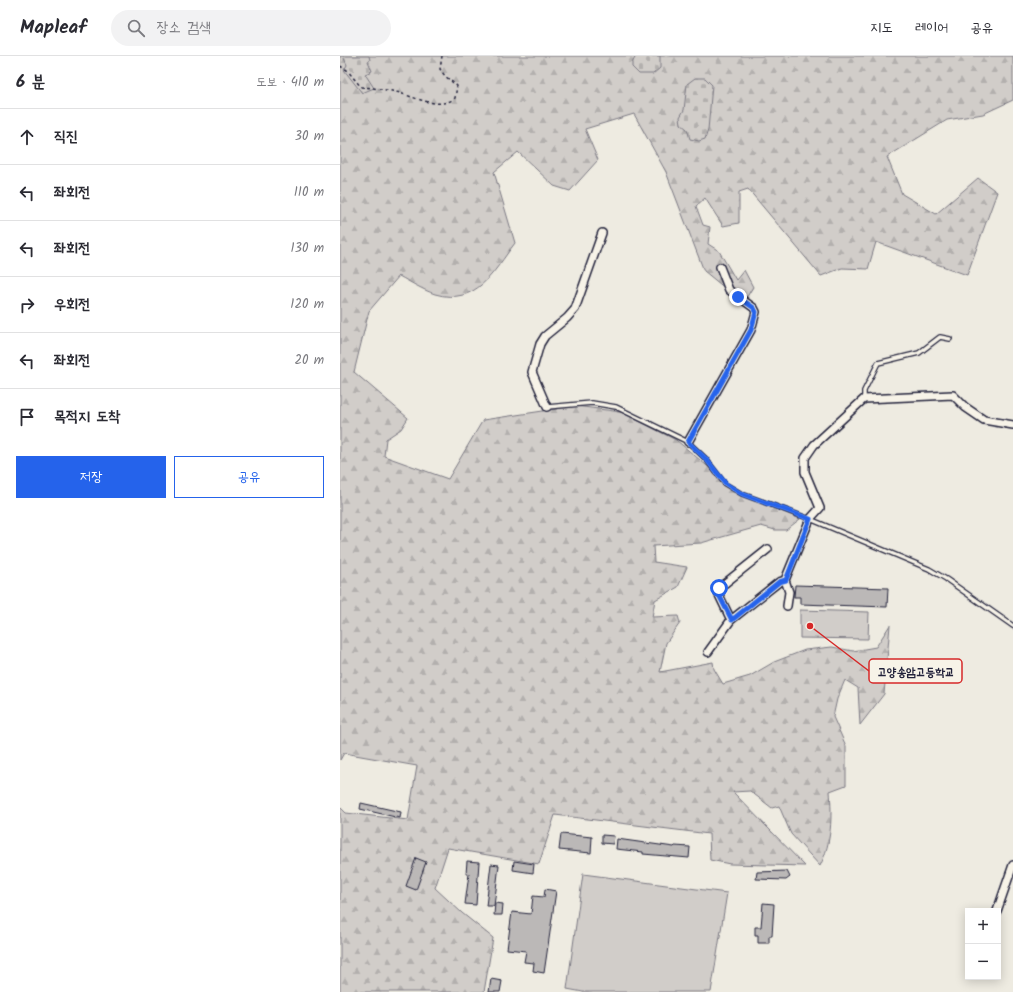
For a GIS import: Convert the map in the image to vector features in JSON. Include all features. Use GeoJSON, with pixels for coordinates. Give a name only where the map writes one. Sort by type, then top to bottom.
{"type":"FeatureCollection","features":[{"type":"Feature","properties":{"kind":"street"},"geometry":{"type":"LineString","coordinates":[[547,406],[532,372],[540,344],[546,336],[575,309],[602,233]]}},
{"type":"Feature","properties":{"kind":"street"},"geometry":{"type":"LineString","coordinates":[[688,442],[751,330],[756,312],[754,308],[729,290],[720,268]]}},
{"type":"Feature","properties":{"kind":"street"},"geometry":{"type":"LineString","coordinates":[[787,606],[789,592],[786,580],[810,519],[820,508],[805,472],[805,458],[814,445],[864,399],[953,394],[965,407],[984,420],[1013,425]]}},
{"type":"Feature","properties":{"kind":"street"},"geometry":{"type":"LineString","coordinates":[[732,620],[719,595],[719,588],[768,548]]}},
{"type":"Feature","properties":{"kind":"street"},"geometry":{"type":"LineString","coordinates":[[708,652],[732,620],[779,582],[786,580]]}},
{"type":"Feature","properties":{"kind":"street"},"geometry":{"type":"LineString","coordinates":[[998,908],[1013,865]]}},
{"type":"Feature","properties":{"kind":"lane"},"geometry":{"type":"LineString","coordinates":[[864,399],[864,391],[878,363],[919,353],[940,337],[950,339]]}},
{"type":"Feature","properties":{"kind":"lane"},"geometry":{"type":"LineString","coordinates":[[547,406],[592,403],[616,406],[688,442],[706,459],[726,484],[742,494],[810,519],[929,569],[946,579],[1013,626]]}},
{"type":"Feature","properties":{"kind":"path"},"geometry":{"type":"LineString","coordinates":[[340,66],[347,70],[361,87],[397,92],[434,103],[449,103],[455,98],[457,86],[445,76],[440,69],[442,56]]}},
{"type":"Feature","properties":{"kind":"green space"},"geometry":{"type":"Polygon","coordinates":[[[340,56],[1013,56],[1013,100],[983,114],[947,120],[887,157],[902,194],[936,214],[978,178],[997,192],[967,275],[876,242],[868,269],[842,268],[821,276],[748,189],[739,192],[739,223],[723,226],[705,198],[696,206],[703,225],[710,227],[708,244],[719,251],[736,280],[744,270],[753,287],[743,303],[704,271],[666,172],[634,114],[585,129],[598,160],[570,191],[554,186],[518,152],[494,172],[515,243],[491,275],[473,291],[462,295],[450,296],[435,294],[399,276],[369,311],[354,372],[408,418],[401,429],[386,439],[384,456],[448,479],[483,420],[576,406],[621,412],[676,440],[742,495],[800,519],[786,530],[775,530],[761,526],[701,543],[653,546],[654,562],[687,567],[678,587],[655,600],[652,617],[678,616],[680,623],[666,643],[660,672],[713,662],[714,669],[723,684],[750,676],[774,662],[805,650],[832,647],[853,651],[876,647],[890,625],[884,694],[860,725],[858,688],[845,680],[837,699],[833,717],[846,746],[846,785],[830,791],[831,810],[829,839],[820,866],[791,834],[779,806],[772,808],[750,791],[733,792],[805,866],[730,864],[710,860],[709,834],[555,815],[539,864],[448,848],[435,888],[462,913],[493,938],[484,992],[340,992],[340,807],[346,813],[408,820],[417,766],[344,753],[340,760],[340,56]]]}},
{"type":"Feature","properties":{"kind":"green space"},"geometry":{"type":"Polygon","coordinates":[[[343,56],[369,56],[370,60],[368,61],[372,71],[365,74],[374,88],[362,93],[344,70],[347,65],[343,56]]]}},
{"type":"Feature","properties":{"kind":"green space"},"geometry":{"type":"Polygon","coordinates":[[[636,56],[660,56],[660,68],[653,74],[639,74],[632,67],[632,63],[636,56]]]}},
{"type":"Feature","properties":{"kind":"green space"},"geometry":{"type":"Polygon","coordinates":[[[695,78],[705,78],[712,85],[708,130],[705,139],[699,141],[690,139],[687,129],[681,124],[680,117],[684,110],[687,84],[695,78]]]}},
{"type":"Feature","properties":{"kind":"green space"},"geometry":{"type":"Polygon","coordinates":[[[800,610],[869,612],[868,639],[800,638],[800,610]]]}},
{"type":"Feature","properties":{"kind":"green space"},"geometry":{"type":"Polygon","coordinates":[[[583,874],[727,893],[711,992],[583,992],[567,989],[583,874]]]}},
{"type":"Feature","properties":{"kind":"building"},"geometry":{"type":"Polygon","coordinates":[[[795,585],[888,588],[887,607],[800,604],[800,597],[794,597],[795,585]]]}},
{"type":"Feature","properties":{"kind":"building"},"geometry":{"type":"Polygon","coordinates":[[[361,803],[401,812],[400,818],[360,809],[361,803]]]}},
{"type":"Feature","properties":{"kind":"building"},"geometry":{"type":"Polygon","coordinates":[[[561,834],[592,837],[591,853],[559,850],[561,834]]]}},
{"type":"Feature","properties":{"kind":"building"},"geometry":{"type":"Polygon","coordinates":[[[602,835],[614,836],[613,844],[602,843],[602,835]]]}},
{"type":"Feature","properties":{"kind":"building"},"geometry":{"type":"Polygon","coordinates":[[[617,839],[674,847],[690,847],[689,858],[643,854],[643,852],[616,849],[617,839]]]}},
{"type":"Feature","properties":{"kind":"building"},"geometry":{"type":"Polygon","coordinates":[[[416,858],[426,862],[416,890],[406,886],[416,858]]]}},
{"type":"Feature","properties":{"kind":"building"},"geometry":{"type":"Polygon","coordinates":[[[467,861],[479,862],[476,905],[465,904],[469,874],[466,874],[467,861]]]}},
{"type":"Feature","properties":{"kind":"building"},"geometry":{"type":"Polygon","coordinates":[[[514,861],[534,864],[533,873],[513,870],[514,861]]]}},
{"type":"Feature","properties":{"kind":"building"},"geometry":{"type":"Polygon","coordinates":[[[491,864],[499,865],[494,906],[486,906],[491,864]]]}},
{"type":"Feature","properties":{"kind":"building"},"geometry":{"type":"Polygon","coordinates":[[[787,871],[790,877],[786,880],[756,879],[757,872],[787,871]]]}},
{"type":"Feature","properties":{"kind":"building"},"geometry":{"type":"Polygon","coordinates":[[[545,889],[556,891],[544,973],[533,971],[534,963],[524,962],[526,951],[507,949],[512,912],[531,914],[533,896],[544,897],[545,889]]]}},
{"type":"Feature","properties":{"kind":"building"},"geometry":{"type":"Polygon","coordinates":[[[495,903],[503,904],[502,915],[494,915],[495,903]]]}},
{"type":"Feature","properties":{"kind":"building"},"geometry":{"type":"Polygon","coordinates":[[[763,903],[774,904],[772,936],[769,936],[769,943],[758,943],[758,935],[755,935],[755,927],[761,927],[763,903]]]}},
{"type":"Feature","properties":{"kind":"building"},"geometry":{"type":"Polygon","coordinates":[[[491,979],[502,981],[500,992],[489,992],[491,979]]]}},
{"type":"Feature","properties":{"kind":"place","name":"고양송암고등학교"},"geometry":{"type":"Point","coordinates":[810,626]}},
{"type":"Feature","properties":{"kind":"route"},"geometry":{"type":"LineString","coordinates":[[719,588],[719,595],[732,620],[779,582],[786,580],[810,519],[742,494],[726,484],[706,459],[688,442],[751,330],[756,312],[754,308],[738,297]]}}]}
